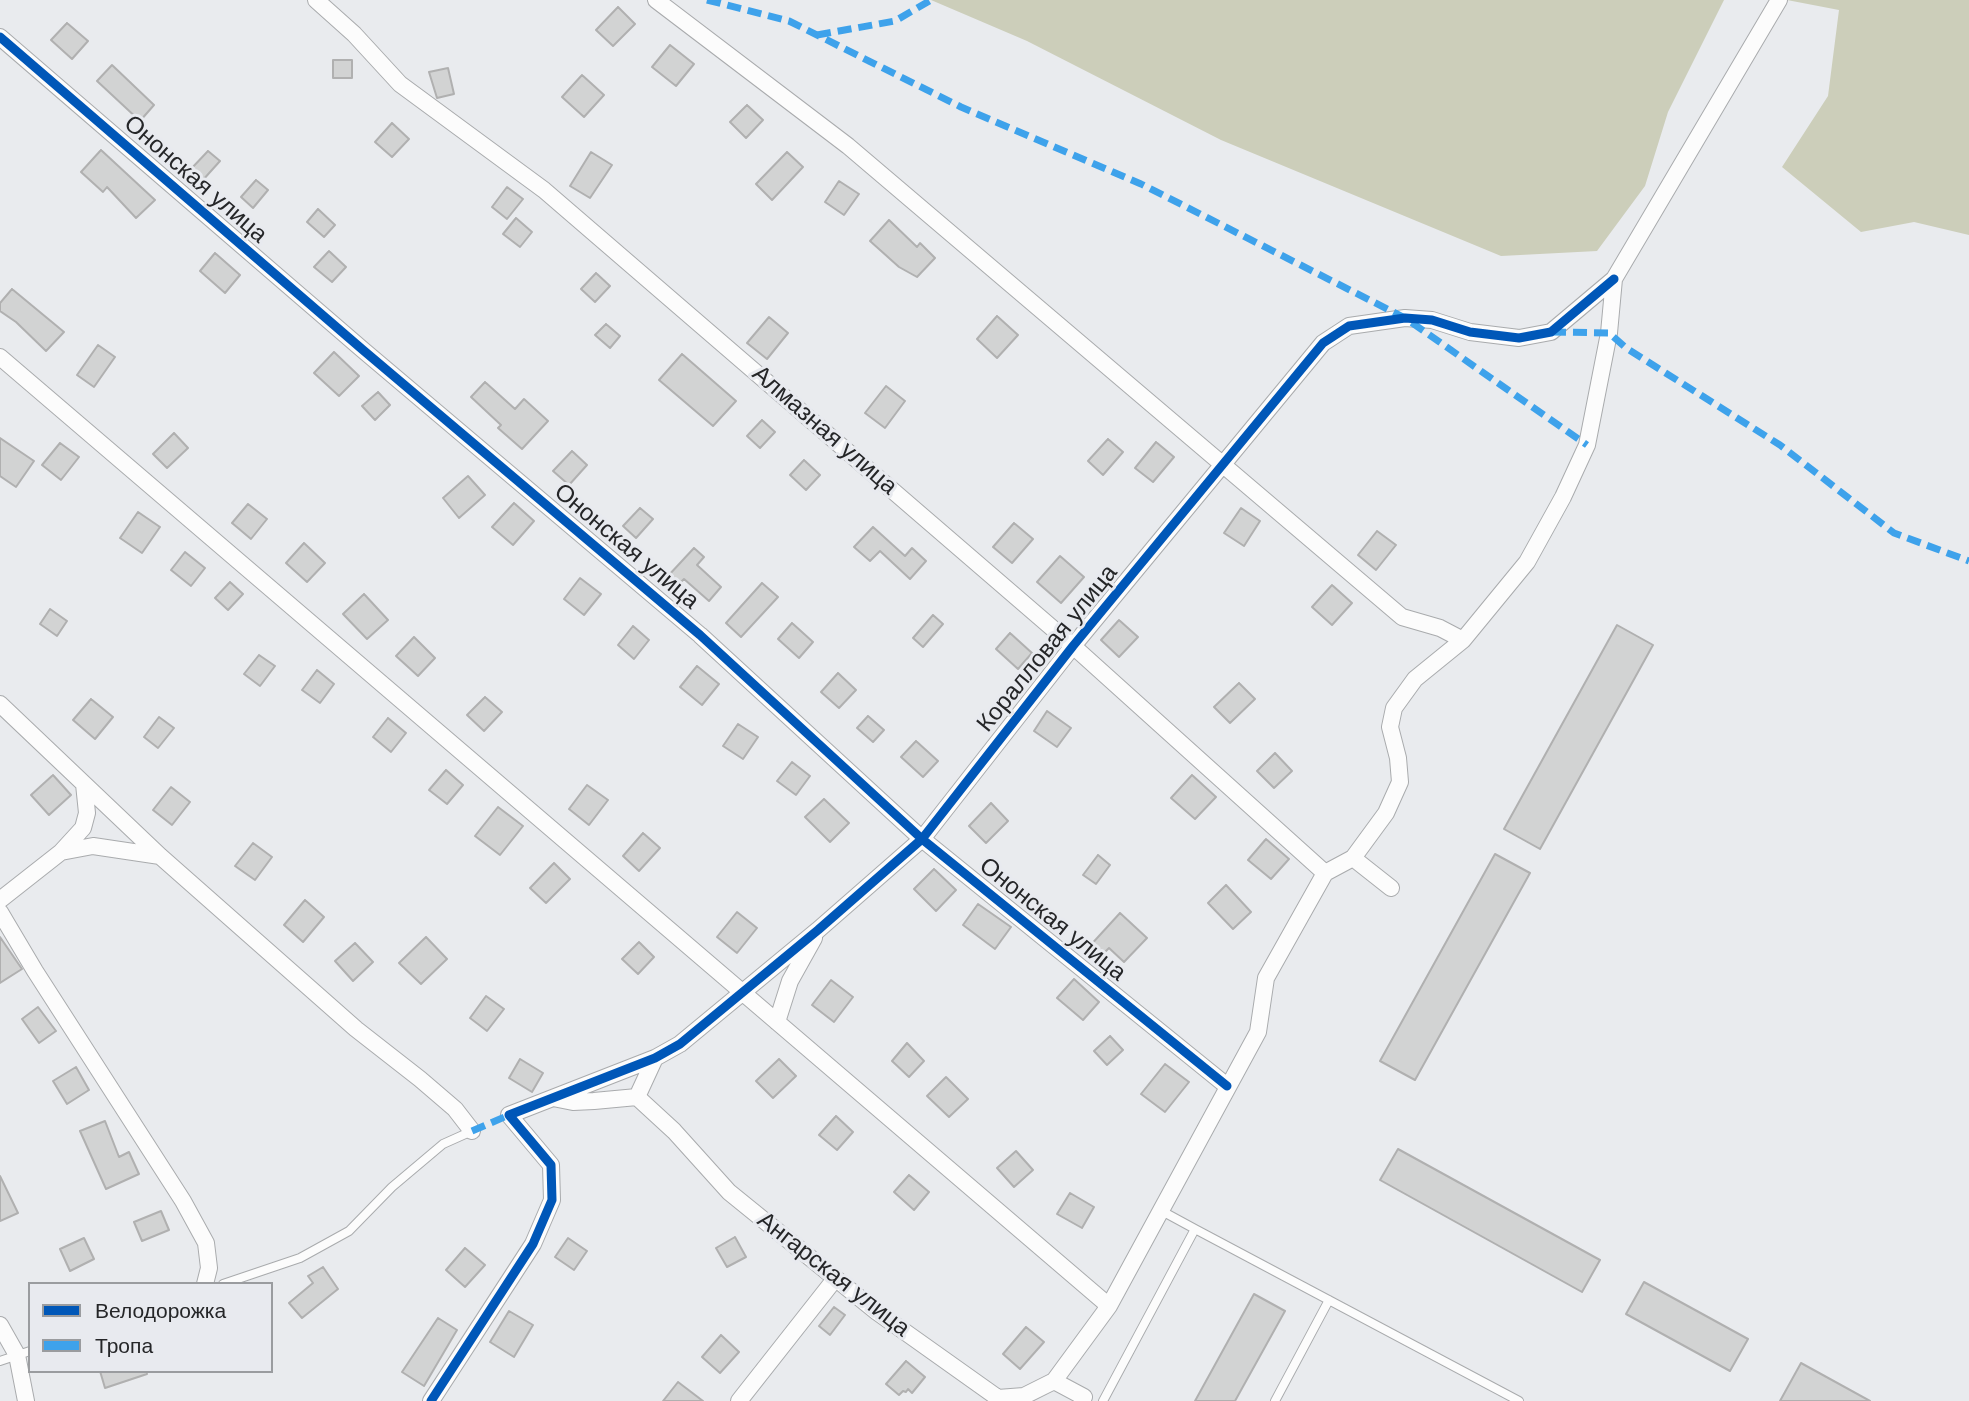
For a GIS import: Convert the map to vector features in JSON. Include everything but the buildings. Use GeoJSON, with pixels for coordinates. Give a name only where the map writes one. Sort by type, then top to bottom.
{"type":"FeatureCollection","features":[{"type":"Feature","properties":{"kind":"street","name":"Алмазная улица"},"geometry":{"type":"LineString","coordinates":[[316,0],[354,34],[408,91],[544,190],[1073,646],[1325,873]]}},
{"type":"Feature","properties":{"kind":"street"},"geometry":{"type":"LineString","coordinates":[[656,0],[848,146],[1402,617],[1440,628],[1463,640]]}},
{"type":"Feature","properties":{"kind":"street"},"geometry":{"type":"LineString","coordinates":[[1085,1400],[1054,1381],[1109,1306],[1258,1032],[1266,978],[1325,873],[1353,858],[1386,813],[1400,782],[1398,758],[1390,727],[1394,708],[1415,679],[1463,640],[1527,562],[1563,497],[1587,445],[1609,332],[1614,279],[1779,0]]}},
{"type":"Feature","properties":{"kind":"street","name":"Ононская улица"},"geometry":{"type":"LineString","coordinates":[[0,37],[363,350],[700,635],[922,839],[1227,1086]]}},
{"type":"Feature","properties":{"kind":"street","name":"Коралловая улица"},"geometry":{"type":"LineString","coordinates":[[431,1401],[533,1244],[552,1200],[551,1165],[509,1115],[655,1058],[680,1044],[818,930],[922,839],[1073,646],[1323,343],[1349,326],[1405,318],[1432,320],[1470,331],[1519,338],[1551,332],[1614,279]]}},
{"type":"Feature","properties":{"kind":"street"},"geometry":{"type":"LineString","coordinates":[[0,357],[1109,1306]]}},
{"type":"Feature","properties":{"kind":"street"},"geometry":{"type":"LineString","coordinates":[[0,705],[160,856],[356,1028],[455,1109],[472,1131]]}},
{"type":"Feature","properties":{"kind":"street"},"geometry":{"type":"LineString","coordinates":[[0,900],[61,852],[83,828],[87,813],[85,784]]}},
{"type":"Feature","properties":{"kind":"street"},"geometry":{"type":"LineString","coordinates":[[61,852],[93,846],[160,856]]}},
{"type":"Feature","properties":{"kind":"street"},"geometry":{"type":"LineString","coordinates":[[1353,858],[1391,888]]}},
{"type":"Feature","properties":{"kind":"street"},"geometry":{"type":"LineString","coordinates":[[0,912],[183,1201],[206,1243],[209,1268],[206,1282]]}},
{"type":"Feature","properties":{"kind":"street"},"geometry":{"type":"LineString","coordinates":[[777,1022],[790,981],[818,930]]}},
{"type":"Feature","properties":{"kind":"street"},"geometry":{"type":"LineString","coordinates":[[552,1098],[573,1102],[637,1097],[655,1058]]}},
{"type":"Feature","properties":{"kind":"street","name":"Ангарская улица"},"geometry":{"type":"LineString","coordinates":[[637,1097],[674,1131],[729,1192],[877,1312],[998,1398],[1024,1396],[1054,1381]]}},
{"type":"Feature","properties":{"kind":"street"},"geometry":{"type":"LineString","coordinates":[[739,1401],[835,1279]]}},
{"type":"Feature","properties":{"kind":"street"},"geometry":{"type":"LineString","coordinates":[[0,1325],[23,1353],[26,1401]]}},
{"type":"Feature","properties":{"kind":"lane"},"geometry":{"type":"LineString","coordinates":[[229,1282],[300,1258],[349,1231],[392,1187],[443,1144],[472,1131]]}},
{"type":"Feature","properties":{"kind":"lane"},"geometry":{"type":"LineString","coordinates":[[1160,1210],[1519,1401]]}},
{"type":"Feature","properties":{"kind":"lane"},"geometry":{"type":"LineString","coordinates":[[1103,1401],[1195,1229]]}},
{"type":"Feature","properties":{"kind":"lane"},"geometry":{"type":"LineString","coordinates":[[1275,1401],[1329,1300]]}},
{"type":"Feature","properties":{"kind":"lane"},"geometry":{"type":"LineString","coordinates":[[0,1361],[23,1353]]}},
{"type":"Feature","properties":{"kind":"green space"},"geometry":{"type":"Polygon","coordinates":[[[931,0],[1724,0],[1668,112],[1645,186],[1597,251],[1501,256],[1221,140],[1027,41],[931,0]]]}},
{"type":"Feature","properties":{"kind":"green space"},"geometry":{"type":"Polygon","coordinates":[[[1787,0],[1969,0],[1969,235],[1914,222],[1861,232],[1782,167],[1828,96],[1839,10],[1787,0]]]}},
{"type":"Feature","properties":{"kind":"marked path"},"geometry":{"type":"LineString","coordinates":[[707,0],[789,21],[961,107],[1141,184],[1405,318],[1587,445]]}},
{"type":"Feature","properties":{"kind":"marked path"},"geometry":{"type":"LineString","coordinates":[[817,35],[895,21],[931,0]]}},
{"type":"Feature","properties":{"kind":"marked path"},"geometry":{"type":"LineString","coordinates":[[1552,332],[1609,333],[1626,348],[1780,445],[1894,533],[1969,561]]}},
{"type":"Feature","properties":{"kind":"marked path"},"geometry":{"type":"LineString","coordinates":[[472,1131],[509,1115]]}},
{"type":"Feature","properties":{"kind":"cycle path"},"geometry":{"type":"LineString","coordinates":[[0,37],[363,350],[700,635],[922,839],[1227,1086]]}},
{"type":"Feature","properties":{"kind":"cycle path"},"geometry":{"type":"LineString","coordinates":[[431,1401],[533,1244],[552,1200],[551,1165],[509,1115],[655,1058],[680,1044],[818,930],[922,839],[1073,646],[1323,343],[1349,326],[1405,318],[1432,320],[1470,332],[1519,338],[1551,332],[1614,279]]}}]}
